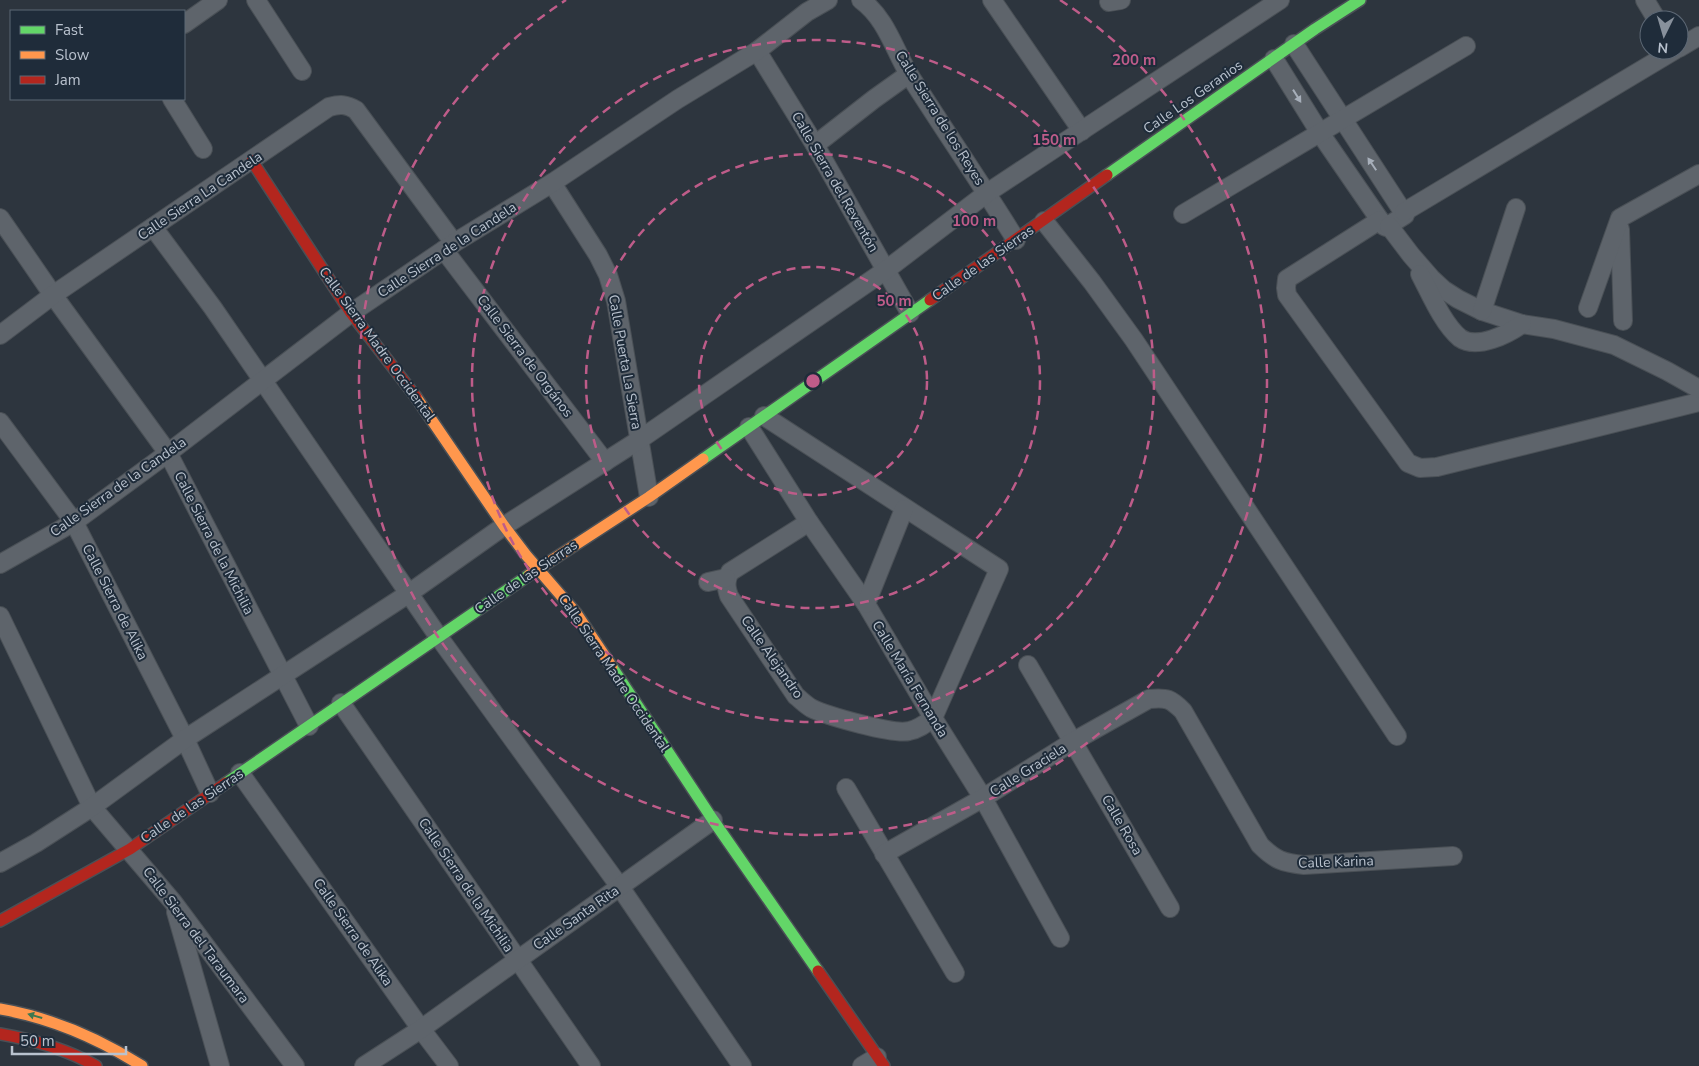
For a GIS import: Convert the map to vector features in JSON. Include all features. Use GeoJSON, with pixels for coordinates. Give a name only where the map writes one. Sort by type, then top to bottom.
{"type":"FeatureCollection","features":[{"type":"Feature","properties":{"kind":"street"},"geometry":{"type":"LineString","coordinates":[[185,23],[218,0]]}},
{"type":"Feature","properties":{"kind":"street"},"geometry":{"type":"LineString","coordinates":[[256,0],[302,71]]}},
{"type":"Feature","properties":{"kind":"street","name":"Calle Sierra de la Candela"},"geometry":{"type":"LineString","coordinates":[[0,564],[74,522],[168,453],[351,313],[449,246],[552,183],[678,99],[757,51],[807,12],[828,0]]}},
{"type":"Feature","properties":{"kind":"street","name":"Calle Sierra de los Reyes"},"geometry":{"type":"LineString","coordinates":[[861,0],[872,8],[882,21],[909,74],[988,193],[1016,240]]}},
{"type":"Feature","properties":{"kind":"street"},"geometry":{"type":"LineString","coordinates":[[992,0],[1082,131]]}},
{"type":"Feature","properties":{"kind":"street"},"geometry":{"type":"LineString","coordinates":[[0,863],[36,843],[92,807],[185,740],[408,594],[504,526],[639,440],[886,270],[988,193],[1280,0]]}},
{"type":"Feature","properties":{"kind":"street","name":"Calle Los Geranios"},"geometry":{"type":"LineString","coordinates":[[1044,221],[1294,44],[1360,0]]}},
{"type":"Feature","properties":{"kind":"street"},"geometry":{"type":"LineString","coordinates":[[1294,44],[1404,212]]}},
{"type":"Feature","properties":{"kind":"street"},"geometry":{"type":"LineString","coordinates":[[1183,214],[1466,46]]}},
{"type":"Feature","properties":{"kind":"street","name":"Calle Sierra del Reventón"},"geometry":{"type":"LineString","coordinates":[[757,51],[815,145],[910,313]]}},
{"type":"Feature","properties":{"kind":"street"},"geometry":{"type":"LineString","coordinates":[[1274,58],[1320,133],[1384,223],[1444,290],[1482,311],[1522,324],[1554,329],[1614,345],[1699,389]]}},
{"type":"Feature","properties":{"kind":"street"},"geometry":{"type":"LineString","coordinates":[[1658,60],[1404,212],[1405,215],[1384,223],[1287,279],[1286,288],[1287,295],[1408,464],[1420,468],[1437,467],[1699,402]]}},
{"type":"Feature","properties":{"kind":"street"},"geometry":{"type":"LineString","coordinates":[[815,145],[909,74]]}},
{"type":"Feature","properties":{"kind":"street"},"geometry":{"type":"LineString","coordinates":[[173,100],[203,149]]}},
{"type":"Feature","properties":{"kind":"street","name":"Calle Sierra La Candela"},"geometry":{"type":"LineString","coordinates":[[0,335],[53,295],[329,107],[340,104],[348,105]]}},
{"type":"Feature","properties":{"kind":"street","name":"Calle Sierra de Orgános"},"geometry":{"type":"LineString","coordinates":[[348,105],[356,110],[449,246],[605,462]]}},
{"type":"Feature","properties":{"kind":"street","name":"Calle Sierra Madre Occidental"},"geometry":{"type":"LineString","coordinates":[[252,161],[351,313],[425,409],[504,526],[576,613],[713,820],[881,1061]]}},
{"type":"Feature","properties":{"kind":"street"},"geometry":{"type":"LineString","coordinates":[[1588,308],[1620,218],[1699,174]]}},
{"type":"Feature","properties":{"kind":"street","name":"Calle Puerta La Sierra"},"geometry":{"type":"LineString","coordinates":[[552,183],[598,255],[608,275],[616,301],[649,497]]}},
{"type":"Feature","properties":{"kind":"street"},"geometry":{"type":"LineString","coordinates":[[1482,311],[1516,208]]}},
{"type":"Feature","properties":{"kind":"street","name":"Calle Sierra de la Michilia"},"geometry":{"type":"LineString","coordinates":[[0,218],[53,295],[168,453],[309,726]]}},
{"type":"Feature","properties":{"kind":"street"},"geometry":{"type":"LineString","coordinates":[[1620,218],[1623,321]]}},
{"type":"Feature","properties":{"kind":"street"},"geometry":{"type":"LineString","coordinates":[[1044,221],[1134,340],[1397,736]]}},
{"type":"Feature","properties":{"kind":"street","name":"Calle de las Sierras"},"geometry":{"type":"LineString","coordinates":[[0,921],[130,849],[438,636],[649,497],[1044,221]]}},
{"type":"Feature","properties":{"kind":"street"},"geometry":{"type":"LineString","coordinates":[[154,227],[214,308],[408,594],[620,887],[742,1066]]}},
{"type":"Feature","properties":{"kind":"street"},"geometry":{"type":"LineString","coordinates":[[1411,255],[1443,316],[1460,338],[1474,342],[1490,340],[1507,335],[1522,324]]}},
{"type":"Feature","properties":{"kind":"street"},"geometry":{"type":"LineString","coordinates":[[764,416],[904,509],[1003,562],[932,718]]}},
{"type":"Feature","properties":{"kind":"street","name":"Calle Sierra de Alika"},"geometry":{"type":"LineString","coordinates":[[0,422],[74,522],[210,793]]}},
{"type":"Feature","properties":{"kind":"street","name":"Calle María Fernanda"},"geometry":{"type":"LineString","coordinates":[[749,426],[809,522],[866,604],[932,718],[982,798],[1060,938]]}},
{"type":"Feature","properties":{"kind":"street"},"geometry":{"type":"LineString","coordinates":[[866,604],[904,509]]}},
{"type":"Feature","properties":{"kind":"street"},"geometry":{"type":"LineString","coordinates":[[708,582],[726,578],[730,572],[809,522]]}},
{"type":"Feature","properties":{"kind":"street","name":"Calle Alejandro"},"geometry":{"type":"LineString","coordinates":[[726,578],[729,596],[796,696],[810,707],[825,714],[893,732],[908,732],[922,727],[932,718]]}},
{"type":"Feature","properties":{"kind":"street","name":"Calle Sierra del Taraumara"},"geometry":{"type":"LineString","coordinates":[[0,616],[92,807],[130,849],[173,902],[295,1066]]}},
{"type":"Feature","properties":{"kind":"street","name":"Calle Rosa"},"geometry":{"type":"LineString","coordinates":[[1028,665],[1170,908]]}},
{"type":"Feature","properties":{"kind":"street","name":"Calle Graciela"},"geometry":{"type":"LineString","coordinates":[[884,854],[982,798],[1074,741],[1149,699],[1163,697],[1173,701],[1183,711]]}},
{"type":"Feature","properties":{"kind":"street","name":"Calle Sierra de la Michilia"},"geometry":{"type":"LineString","coordinates":[[341,704],[591,1066]]}},
{"type":"Feature","properties":{"kind":"street","name":"Calle Karina"},"geometry":{"type":"LineString","coordinates":[[1183,711],[1260,845],[1272,857],[1286,863],[1304,866],[1453,856]]}},
{"type":"Feature","properties":{"kind":"street","name":"Calle Sierra de Alika"},"geometry":{"type":"LineString","coordinates":[[240,773],[449,1066]]}},
{"type":"Feature","properties":{"kind":"street"},"geometry":{"type":"LineString","coordinates":[[846,788],[955,972]]}},
{"type":"Feature","properties":{"kind":"street","name":"Calle Santa Rita"},"geometry":{"type":"LineString","coordinates":[[364,1066],[421,1029],[713,820]]}},
{"type":"Feature","properties":{"kind":"street"},"geometry":{"type":"LineString","coordinates":[[173,902],[220,1066]]}},
{"type":"Feature","properties":{"kind":"street"},"geometry":{"type":"LineString","coordinates":[[0,1009],[16,1011],[68,1025],[120,1051],[142,1066]]}},
{"type":"Feature","properties":{"kind":"street"},"geometry":{"type":"LineString","coordinates":[[0,1034],[43,1042],[82,1058],[96,1066]]}},
{"type":"Feature","properties":{"kind":"street"},"geometry":{"type":"LineString","coordinates":[[862,1066],[881,1061]]}},
{"type":"Feature","properties":{"kind":"traffic: fast"},"geometry":{"type":"LineString","coordinates":[[1107,175],[1315,29],[1360,0]]}},
{"type":"Feature","properties":{"kind":"traffic: fast"},"geometry":{"type":"LineString","coordinates":[[703,459],[930,300]]}},
{"type":"Feature","properties":{"kind":"traffic: fast"},"geometry":{"type":"LineString","coordinates":[[226,783],[529,575]]}},
{"type":"Feature","properties":{"kind":"traffic: fast"},"geometry":{"type":"LineString","coordinates":[[612,667],[713,820],[818,971]]}},
{"type":"Feature","properties":{"kind":"traffic: slow"},"geometry":{"type":"LineString","coordinates":[[416,397],[504,526],[526,555],[576,613],[612,667]]}},
{"type":"Feature","properties":{"kind":"traffic: slow"},"geometry":{"type":"LineString","coordinates":[[529,575],[649,497],[703,459]]}},
{"type":"Feature","properties":{"kind":"traffic: slow"},"geometry":{"type":"LineString","coordinates":[[0,1009],[38,1018],[74,1030],[142,1066]]}},
{"type":"Feature","properties":{"kind":"traffic: jam"},"geometry":{"type":"LineString","coordinates":[[252,161],[351,313],[416,397]]}},
{"type":"Feature","properties":{"kind":"traffic: jam"},"geometry":{"type":"LineString","coordinates":[[930,300],[1107,175]]}},
{"type":"Feature","properties":{"kind":"traffic: jam"},"geometry":{"type":"LineString","coordinates":[[0,921],[130,849],[226,783]]}},
{"type":"Feature","properties":{"kind":"traffic: jam"},"geometry":{"type":"LineString","coordinates":[[818,971],[884,1066]]}},
{"type":"Feature","properties":{"kind":"traffic: jam"},"geometry":{"type":"LineString","coordinates":[[0,1034],[49,1046],[96,1066]]}}]}
